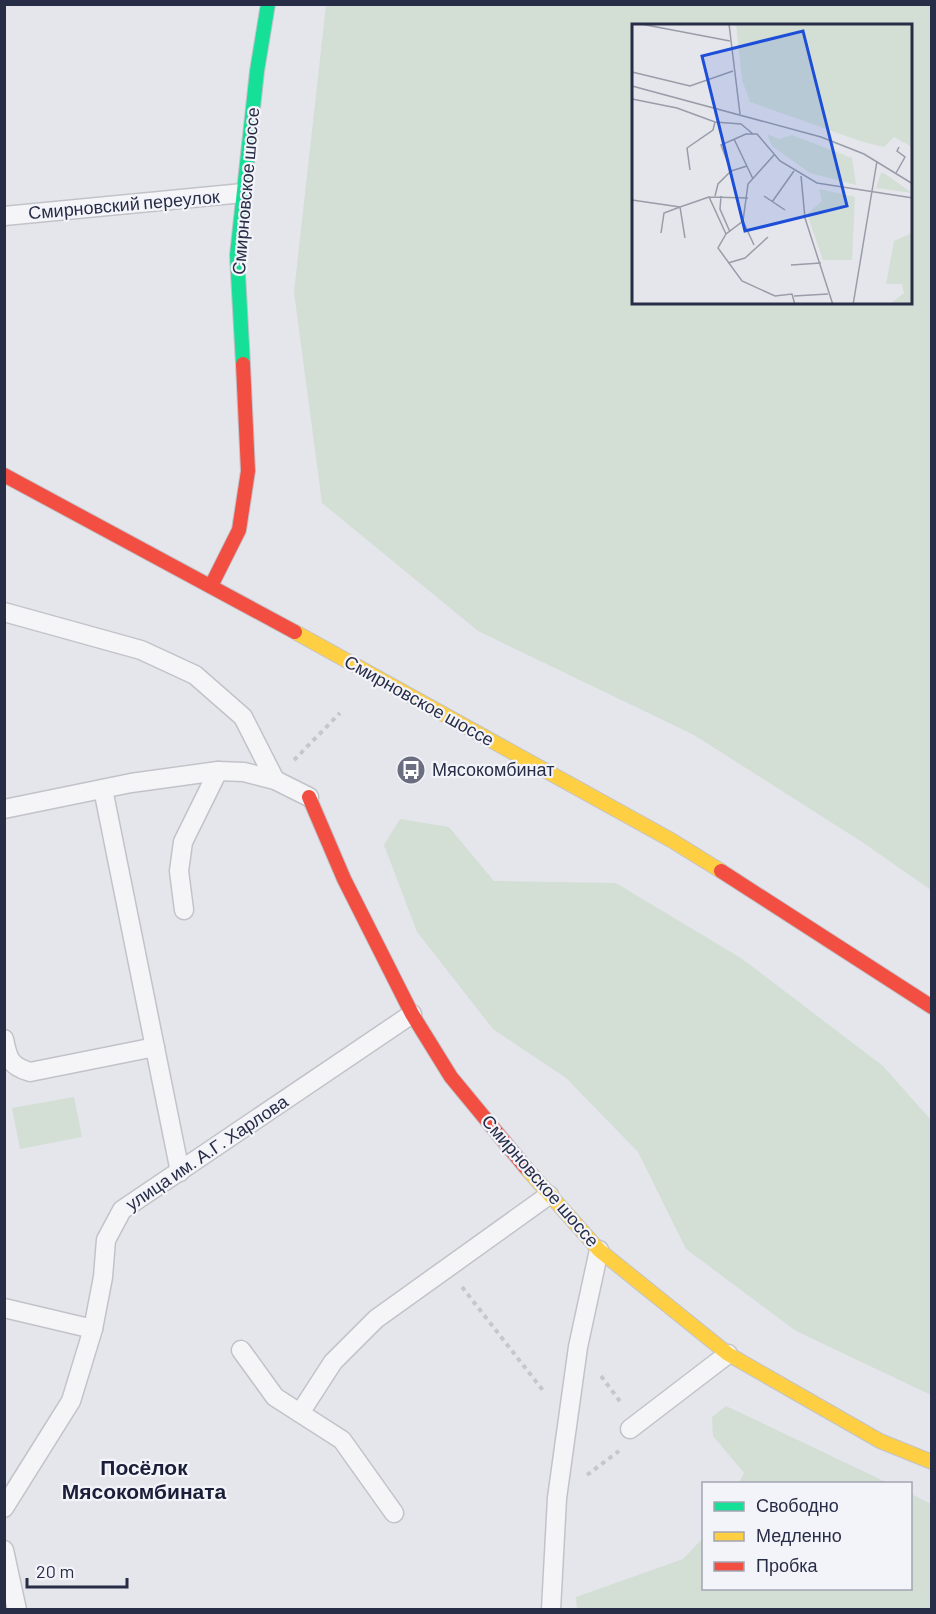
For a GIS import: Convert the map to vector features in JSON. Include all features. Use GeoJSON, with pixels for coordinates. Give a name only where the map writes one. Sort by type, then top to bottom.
{"type":"FeatureCollection","features":[{"type":"Feature","properties":{"kind":"street","name":"Смирновское шоссе"},"geometry":{"type":"LineString","coordinates":[[211,586],[239,530],[248,471],[237,255],[257,71],[268,4]]}},
{"type":"Feature","properties":{"kind":"street","name":"Смирновское шоссе"},"geometry":{"type":"LineString","coordinates":[[4,475],[211,586],[671,840],[932,1007]]}},
{"type":"Feature","properties":{"kind":"street","name":"Смирновское шоссе"},"geometry":{"type":"LineString","coordinates":[[309,797],[344,879],[412,1014],[451,1077],[549,1195],[599,1250],[728,1354],[880,1442],[932,1462]]}},
{"type":"Feature","properties":{"kind":"lane","name":"Смирновский переулок"},"geometry":{"type":"LineString","coordinates":[[4,216],[243,193]]}},
{"type":"Feature","properties":{"kind":"lane"},"geometry":{"type":"LineString","coordinates":[[4,612],[141,650],[195,675],[243,717],[275,780]]}},
{"type":"Feature","properties":{"kind":"lane"},"geometry":{"type":"LineString","coordinates":[[184,910],[179,871],[183,842],[218,771]]}},
{"type":"Feature","properties":{"kind":"lane"},"geometry":{"type":"LineString","coordinates":[[4,808],[103,789],[218,771],[244,772],[275,780],[309,797]]}},
{"type":"Feature","properties":{"kind":"lane"},"geometry":{"type":"LineString","coordinates":[[103,789],[180,1172]]}},
{"type":"Feature","properties":{"kind":"lane","name":"улица им. А.Г. Харлова"},"geometry":{"type":"LineString","coordinates":[[4,1508],[71,1401],[93,1329],[106,1240],[122,1210],[412,1014]]}},
{"type":"Feature","properties":{"kind":"lane"},"geometry":{"type":"LineString","coordinates":[[6,1051],[17,1068],[30,1072],[155,1047]]}},
{"type":"Feature","properties":{"kind":"lane"},"geometry":{"type":"LineString","coordinates":[[300,1413],[333,1362],[376,1319],[549,1195]]}},
{"type":"Feature","properties":{"kind":"lane"},"geometry":{"type":"LineString","coordinates":[[551,1610],[557,1498],[579,1347],[599,1250]]}},
{"type":"Feature","properties":{"kind":"lane"},"geometry":{"type":"LineString","coordinates":[[4,1308],[93,1329]]}},
{"type":"Feature","properties":{"kind":"lane"},"geometry":{"type":"LineString","coordinates":[[241,1350],[276,1397],[342,1440],[394,1513]]}},
{"type":"Feature","properties":{"kind":"lane"},"geometry":{"type":"LineString","coordinates":[[634,1426],[728,1354]]}},
{"type":"Feature","properties":{"kind":"lane"},"geometry":{"type":"LineString","coordinates":[[4,1550],[16,1610]]}},
{"type":"Feature","properties":{"kind":"path"},"geometry":{"type":"LineString","coordinates":[[275,780],[340,713]]}},
{"type":"Feature","properties":{"kind":"path"},"geometry":{"type":"LineString","coordinates":[[447,1268],[568,1422]]}},
{"type":"Feature","properties":{"kind":"path"},"geometry":{"type":"LineString","coordinates":[[557,1498],[636,1438],[634,1426],[579,1347]]}},
{"type":"Feature","properties":{"kind":"shaded area"},"geometry":{"type":"Polygon","coordinates":[[[326,5],[931,5],[931,890],[862,842],[694,735],[478,631],[322,503],[294,292],[326,5]]]}},
{"type":"Feature","properties":{"kind":"shaded area"},"geometry":{"type":"Polygon","coordinates":[[[400,819],[449,827],[494,881],[616,883],[741,958],[883,1066],[931,1120],[931,1395],[796,1331],[686,1249],[638,1152],[566,1078],[493,1029],[417,932],[384,845],[400,819]]]}},
{"type":"Feature","properties":{"kind":"shaded area"},"geometry":{"type":"Polygon","coordinates":[[[74,1097],[82,1137],[20,1149],[12,1108],[74,1097]]]}},
{"type":"Feature","properties":{"kind":"shaded area"},"geometry":{"type":"Polygon","coordinates":[[[726,1406],[886,1482],[740,1482],[744,1473],[713,1436],[712,1417],[726,1406]]]}},
{"type":"Feature","properties":{"kind":"shaded area"},"geometry":{"type":"Polygon","coordinates":[[[912,1494],[931,1504],[931,1609],[577,1609],[576,1597],[683,1559],[702,1539],[702,1590],[912,1590],[912,1494]]]}},
{"type":"Feature","properties":{"kind":"traffic: fast"},"geometry":{"type":"LineString","coordinates":[[243,364],[237,255],[257,71],[268,4]]}},
{"type":"Feature","properties":{"kind":"traffic: slow"},"geometry":{"type":"LineString","coordinates":[[295,632],[671,840],[721,871]]}},
{"type":"Feature","properties":{"kind":"traffic: slow"},"geometry":{"type":"LineString","coordinates":[[526,1168],[599,1250],[728,1354],[880,1441],[932,1462]]}},
{"type":"Feature","properties":{"kind":"traffic: jam"},"geometry":{"type":"LineString","coordinates":[[211,586],[239,530],[248,471],[243,364]]}},
{"type":"Feature","properties":{"kind":"traffic: jam"},"geometry":{"type":"LineString","coordinates":[[4,475],[295,632]]}},
{"type":"Feature","properties":{"kind":"traffic: jam"},"geometry":{"type":"LineString","coordinates":[[309,797],[344,879],[412,1014],[451,1077],[526,1168]]}},
{"type":"Feature","properties":{"kind":"traffic: jam"},"geometry":{"type":"LineString","coordinates":[[721,871],[932,1007]]}},
{"type":"Feature","properties":{"kind":"place","name":"Мясокомбинат"},"geometry":{"type":"Point","coordinates":[411,770]}},
{"type":"Feature","properties":{"kind":"district","name":"Посёлок Мясокомбината"},"geometry":{"type":"Point","coordinates":[144,1480]}}]}
